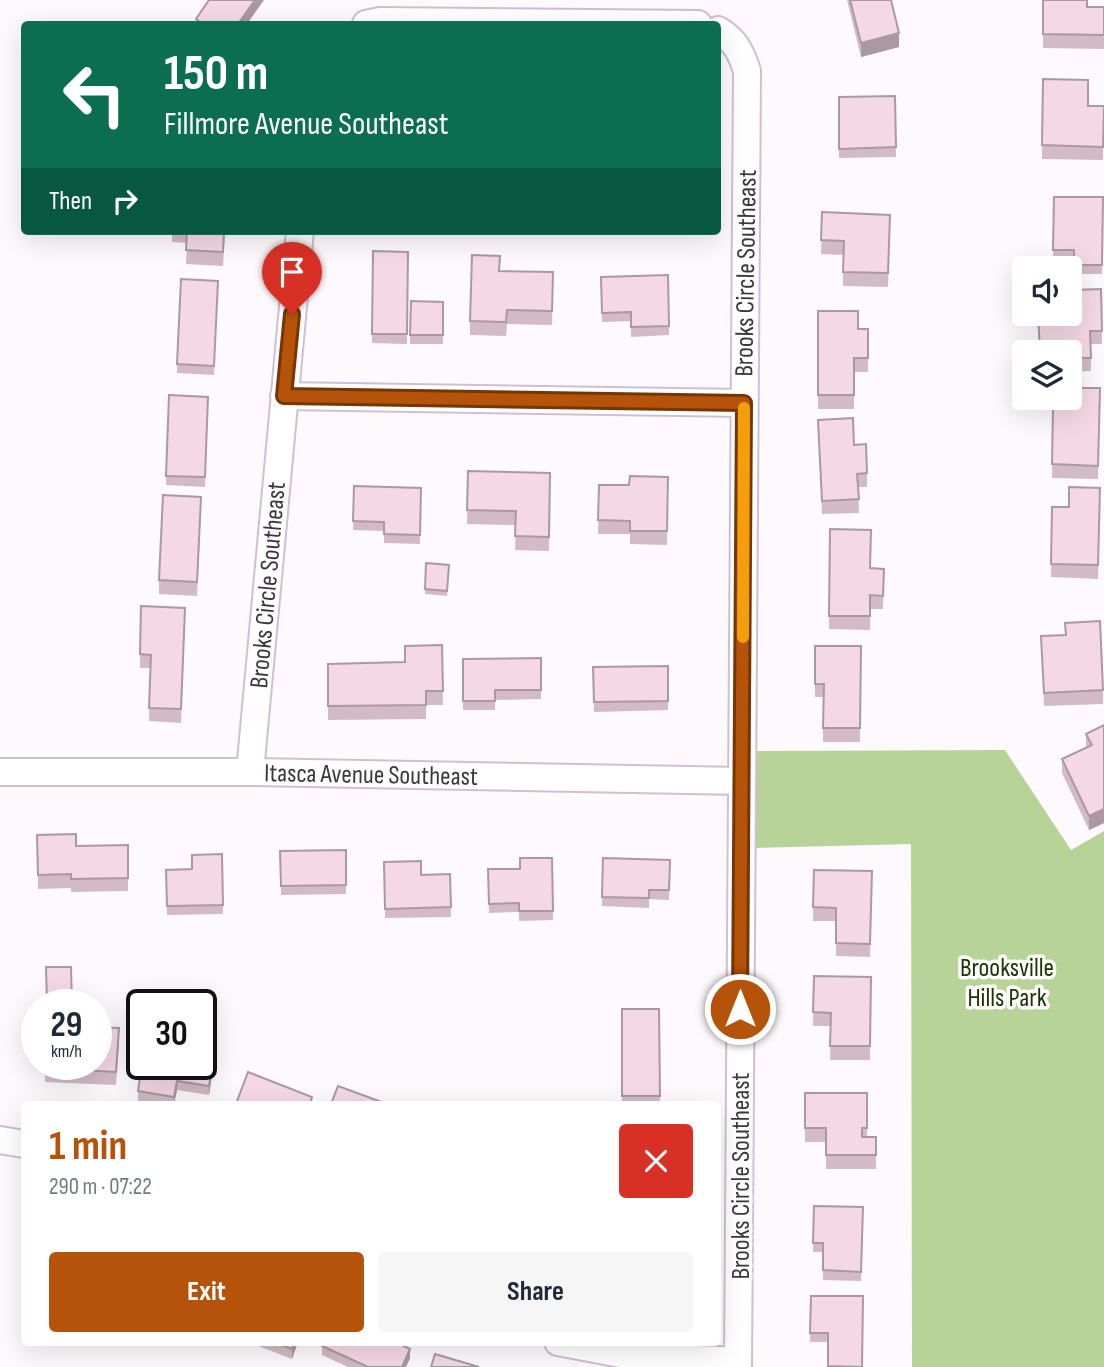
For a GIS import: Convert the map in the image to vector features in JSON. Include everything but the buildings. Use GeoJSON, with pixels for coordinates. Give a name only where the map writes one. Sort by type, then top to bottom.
{"type":"FeatureCollection","features":[{"type":"Feature","properties":{"kind":"street","name":"Brooks Circle Southeast"},"geometry":{"type":"LineString","coordinates":[[721,32],[730,37],[741,52],[747,71],[738,1364]]}},
{"type":"Feature","properties":{"kind":"street","name":"Brooks Circle Southeast"},"geometry":{"type":"LineString","coordinates":[[250,772],[300,235]]}},
{"type":"Feature","properties":{"kind":"street"},"geometry":{"type":"LineString","coordinates":[[284,396],[744,403]]}},
{"type":"Feature","properties":{"kind":"street","name":"Itasca Avenue Southeast"},"geometry":{"type":"LineString","coordinates":[[0,772],[250,772],[742,780]]}},
{"type":"Feature","properties":{"kind":"street"},"geometry":{"type":"LineString","coordinates":[[0,1140],[21,1144]]}},
{"type":"Feature","properties":{"kind":"street"},"geometry":{"type":"LineString","coordinates":[[579,1346],[631,1356],[738,1364]]}},
{"type":"Feature","properties":{"kind":"green space","name":"Brooksville Hills Park"},"geometry":{"type":"Polygon","coordinates":[[[1005,750],[1071,850],[1104,831],[1104,1367],[912,1367],[911,844],[756,848],[756,751],[1005,750]]]}},
{"type":"Feature","properties":{"kind":"slow traffic"},"geometry":{"type":"LineString","coordinates":[[743,637],[744,408]]}},
{"type":"Feature","properties":{"kind":"route"},"geometry":{"type":"LineString","coordinates":[[292,314],[284,396],[744,403],[740,1009]]}}]}
